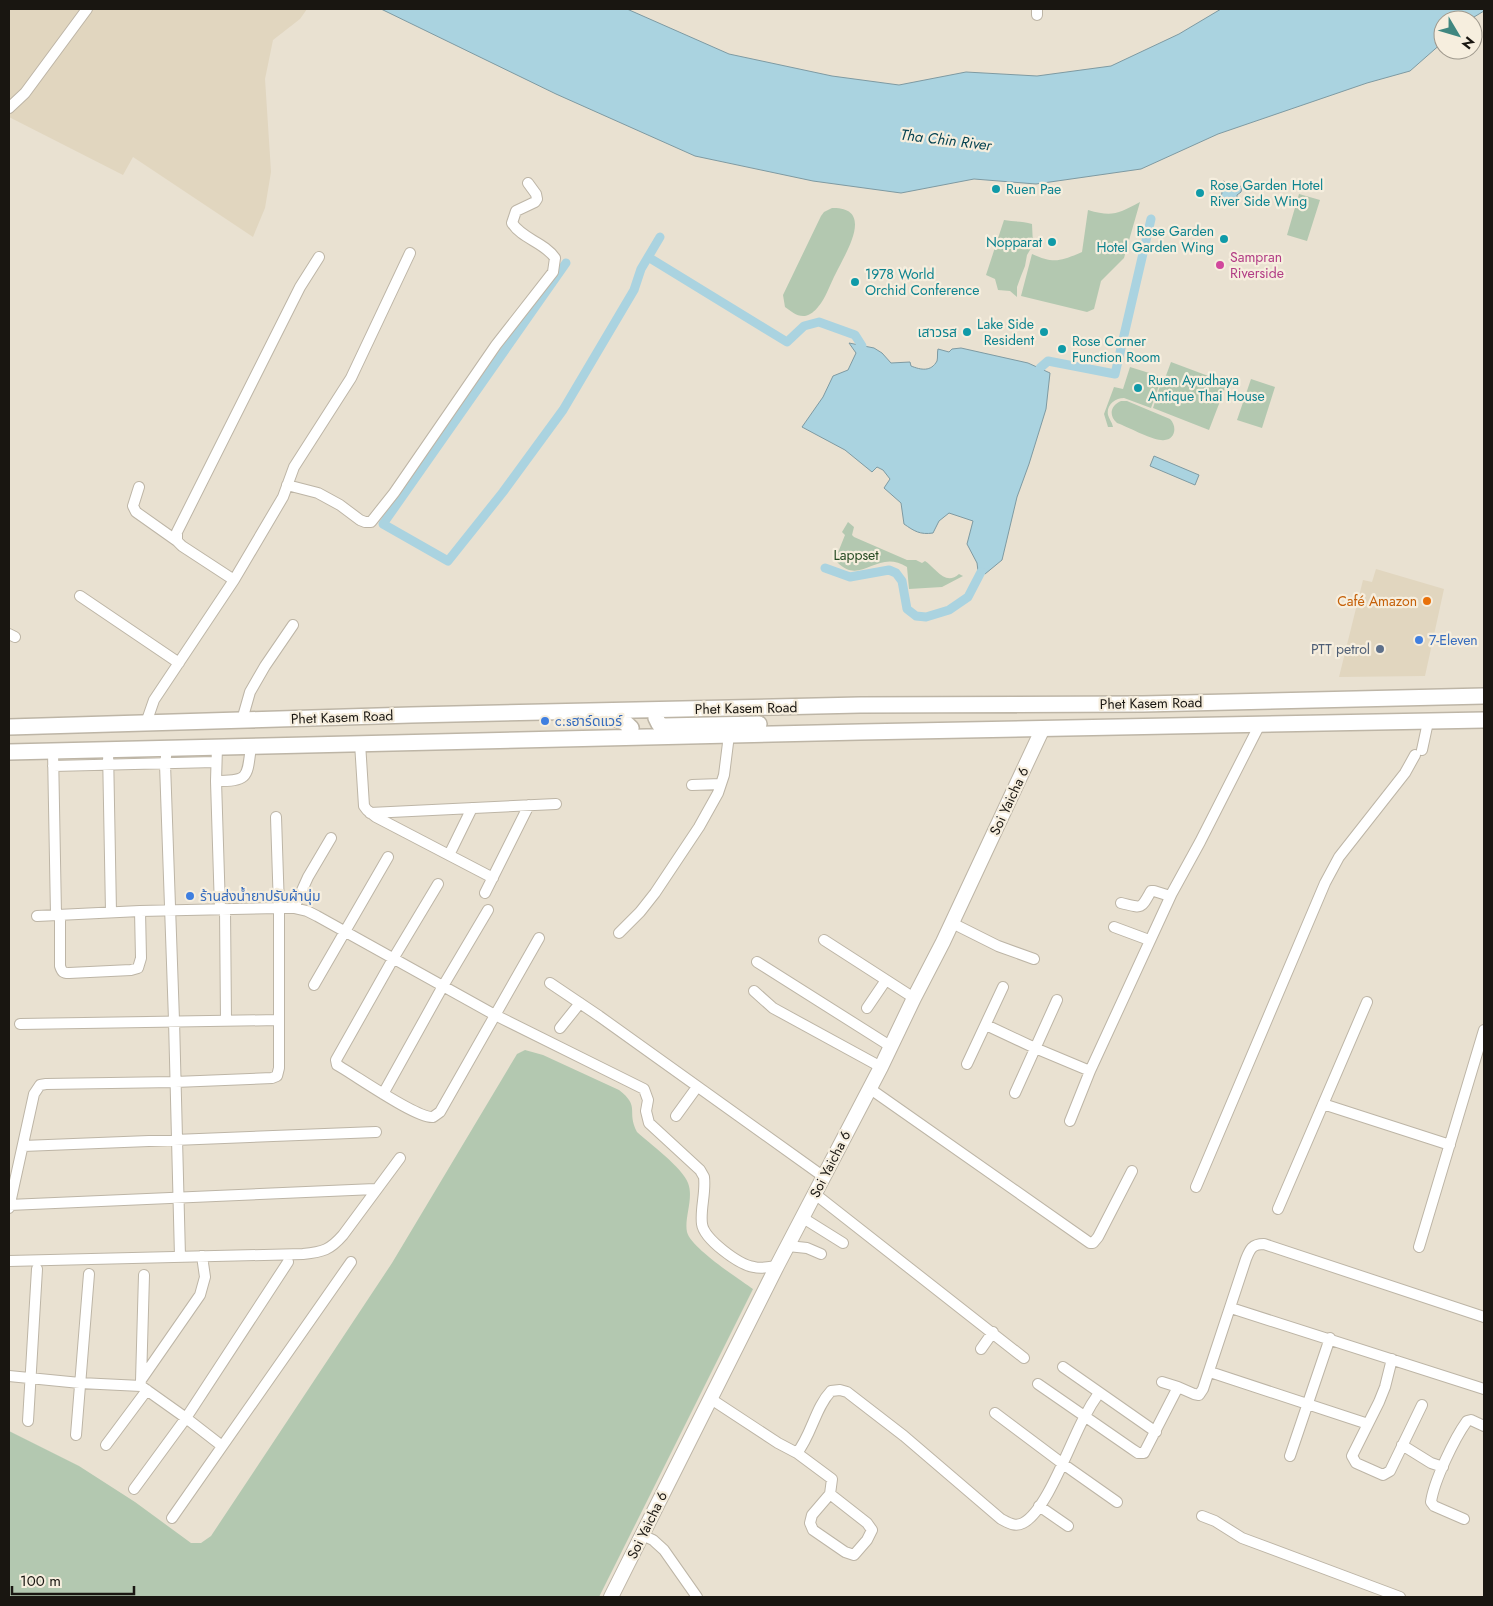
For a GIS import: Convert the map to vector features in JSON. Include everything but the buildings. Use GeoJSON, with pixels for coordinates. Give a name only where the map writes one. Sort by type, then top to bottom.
{"type":"FeatureCollection","features":[{"type":"Feature","properties":{"kind":"main road","name":"Phet Kasem Road"},"geometry":{"type":"LineString","coordinates":[[13,727],[860,705],[1182,703],[1484,696]]}},
{"type":"Feature","properties":{"kind":"main road"},"geometry":{"type":"LineString","coordinates":[[658,710],[656,718],[659,724],[664,726],[801,724],[822,727],[824,733]]}},
{"type":"Feature","properties":{"kind":"main road"},"geometry":{"type":"LineString","coordinates":[[512,713],[525,720],[618,718],[627,723],[631,728],[627,737]]}},
{"type":"Feature","properties":{"kind":"main road","name":"Phet Kasem Road"},"geometry":{"type":"LineString","coordinates":[[13,752],[37,751],[53,759],[108,758],[216,755],[251,746],[1484,720]]}},
{"type":"Feature","properties":{"kind":"street"},"geometry":{"type":"LineString","coordinates":[[9,108],[25,93],[87,9]]}},
{"type":"Feature","properties":{"kind":"street"},"geometry":{"type":"LineString","coordinates":[[287,486],[318,493],[365,522],[370,522],[375,518],[496,345],[553,272],[555,258],[551,252],[519,232],[512,223],[516,211],[537,199],[536,194],[528,184]]}},
{"type":"Feature","properties":{"kind":"street"},"geometry":{"type":"LineString","coordinates":[[146,723],[154,700],[234,580],[283,497],[294,467],[351,378],[410,253]]}},
{"type":"Feature","properties":{"kind":"street"},"geometry":{"type":"LineString","coordinates":[[177,541],[177,532],[296,296],[319,257]]}},
{"type":"Feature","properties":{"kind":"street"},"geometry":{"type":"LineString","coordinates":[[139,488],[134,506],[136,512],[234,580]]}},
{"type":"Feature","properties":{"kind":"street"},"geometry":{"type":"LineString","coordinates":[[80,596],[179,663]]}},
{"type":"Feature","properties":{"kind":"street"},"geometry":{"type":"LineString","coordinates":[[242,720],[250,692],[293,625]]}},
{"type":"Feature","properties":{"kind":"street"},"geometry":{"type":"LineString","coordinates":[[1196,1187],[1325,883],[1339,857],[1418,753],[1424,722]]}},
{"type":"Feature","properties":{"kind":"street"},"geometry":{"type":"LineString","coordinates":[[1070,1121],[1090,1071],[1170,896],[1200,842],[1260,724]]}},
{"type":"Feature","properties":{"kind":"street","name":"Soi Yaicha 6"},"geometry":{"type":"LineString","coordinates":[[611,1597],[777,1266],[881,1067],[952,923],[1043,728]]}},
{"type":"Feature","properties":{"kind":"street"},"geometry":{"type":"LineString","coordinates":[[619,933],[640,912],[655,893],[699,826],[718,793],[724,775],[729,735]]}},
{"type":"Feature","properties":{"kind":"street"},"geometry":{"type":"LineString","coordinates":[[360,743],[364,806],[370,813],[492,878]]}},
{"type":"Feature","properties":{"kind":"street"},"geometry":{"type":"LineString","coordinates":[[216,781],[237,781],[243,778],[249,765],[251,746]]}},
{"type":"Feature","properties":{"kind":"street"},"geometry":{"type":"LineString","coordinates":[[216,755],[226,1021]]}},
{"type":"Feature","properties":{"kind":"street"},"geometry":{"type":"LineString","coordinates":[[166,756],[180,1199],[180,1257]]}},
{"type":"Feature","properties":{"kind":"street"},"geometry":{"type":"LineString","coordinates":[[108,758],[111,912]]}},
{"type":"Feature","properties":{"kind":"street"},"geometry":{"type":"LineString","coordinates":[[53,759],[60,966],[62,971],[69,973],[138,968],[140,964],[140,911]]}},
{"type":"Feature","properties":{"kind":"street"},"geometry":{"type":"LineString","coordinates":[[692,785],[721,784]]}},
{"type":"Feature","properties":{"kind":"street"},"geometry":{"type":"LineString","coordinates":[[370,813],[556,804]]}},
{"type":"Feature","properties":{"kind":"street"},"geometry":{"type":"LineString","coordinates":[[485,893],[529,805]]}},
{"type":"Feature","properties":{"kind":"street"},"geometry":{"type":"LineString","coordinates":[[449,856],[472,808]]}},
{"type":"Feature","properties":{"kind":"street"},"geometry":{"type":"LineString","coordinates":[[276,817],[279,908],[279,1068],[277,1076],[272,1078],[175,1082],[40,1085],[34,1094],[9,1207],[375,1189]]}},
{"type":"Feature","properties":{"kind":"street"},"geometry":{"type":"LineString","coordinates":[[294,908],[304,884],[331,838]]}},
{"type":"Feature","properties":{"kind":"street"},"geometry":{"type":"LineString","coordinates":[[314,985],[388,856]]}},
{"type":"Feature","properties":{"kind":"street"},"geometry":{"type":"LineString","coordinates":[[438,884],[393,958],[336,1060],[337,1065],[422,1116],[428,1118],[437,1116],[539,938]]}},
{"type":"Feature","properties":{"kind":"street"},"geometry":{"type":"LineString","coordinates":[[1121,903],[1142,906],[1151,891],[1154,890],[1170,896]]}},
{"type":"Feature","properties":{"kind":"street"},"geometry":{"type":"LineString","coordinates":[[37,916],[223,909],[294,908],[307,911],[495,1015],[644,1089],[648,1100],[646,1111],[649,1123],[700,1170],[704,1177],[702,1225],[705,1233],[715,1244],[746,1265],[755,1268],[777,1266]]}},
{"type":"Feature","properties":{"kind":"street"},"geometry":{"type":"LineString","coordinates":[[383,1094],[488,910]]}},
{"type":"Feature","properties":{"kind":"street"},"geometry":{"type":"LineString","coordinates":[[952,923],[998,946],[1034,959]]}},
{"type":"Feature","properties":{"kind":"street"},"geometry":{"type":"LineString","coordinates":[[1114,927],[1150,940]]}},
{"type":"Feature","properties":{"kind":"street"},"geometry":{"type":"LineString","coordinates":[[824,940],[914,998]]}},
{"type":"Feature","properties":{"kind":"street"},"geometry":{"type":"LineString","coordinates":[[757,962],[890,1046]]}},
{"type":"Feature","properties":{"kind":"street"},"geometry":{"type":"LineString","coordinates":[[867,1008],[886,980]]}},
{"type":"Feature","properties":{"kind":"street"},"geometry":{"type":"LineString","coordinates":[[550,983],[824,1177]]}},
{"type":"Feature","properties":{"kind":"street"},"geometry":{"type":"LineString","coordinates":[[967,1064],[1003,987]]}},
{"type":"Feature","properties":{"kind":"street"},"geometry":{"type":"LineString","coordinates":[[754,991],[773,1008],[881,1067]]}},
{"type":"Feature","properties":{"kind":"street"},"geometry":{"type":"LineString","coordinates":[[1015,1093],[1057,1000]]}},
{"type":"Feature","properties":{"kind":"street"},"geometry":{"type":"LineString","coordinates":[[1278,1209],[1367,1002]]}},
{"type":"Feature","properties":{"kind":"street"},"geometry":{"type":"LineString","coordinates":[[560,1028],[580,1003]]}},
{"type":"Feature","properties":{"kind":"street"},"geometry":{"type":"LineString","coordinates":[[20,1024],[174,1020],[279,1020]]}},
{"type":"Feature","properties":{"kind":"street"},"geometry":{"type":"LineString","coordinates":[[986,1025],[1090,1071]]}},
{"type":"Feature","properties":{"kind":"street"},"geometry":{"type":"LineString","coordinates":[[1420,1247],[1484,1030]]}},
{"type":"Feature","properties":{"kind":"street"},"geometry":{"type":"LineString","coordinates":[[676,1116],[697,1086]]}},
{"type":"Feature","properties":{"kind":"street"},"geometry":{"type":"LineString","coordinates":[[869,1088],[1090,1243],[1093,1243],[1098,1237],[1132,1171]]}},
{"type":"Feature","properties":{"kind":"street"},"geometry":{"type":"LineString","coordinates":[[1323,1104],[1450,1145]]}},
{"type":"Feature","properties":{"kind":"street"},"geometry":{"type":"LineString","coordinates":[[23,1146],[376,1132]]}},
{"type":"Feature","properties":{"kind":"street"},"geometry":{"type":"LineString","coordinates":[[9,1261],[321,1252],[333,1247],[400,1158]]}},
{"type":"Feature","properties":{"kind":"street"},"geometry":{"type":"LineString","coordinates":[[815,1194],[1024,1358]]}},
{"type":"Feature","properties":{"kind":"street"},"geometry":{"type":"LineString","coordinates":[[803,1218],[842,1243]]}},
{"type":"Feature","properties":{"kind":"street"},"geometry":{"type":"LineString","coordinates":[[1162,1382],[1199,1395],[1203,1390],[1246,1259],[1251,1248],[1257,1244],[1264,1244],[1484,1317]]}},
{"type":"Feature","properties":{"kind":"street"},"geometry":{"type":"LineString","coordinates":[[788,1246],[807,1248],[821,1254]]}},
{"type":"Feature","properties":{"kind":"street"},"geometry":{"type":"LineString","coordinates":[[106,1445],[200,1295],[205,1277],[202,1256]]}},
{"type":"Feature","properties":{"kind":"street"},"geometry":{"type":"LineString","coordinates":[[134,1489],[186,1418],[288,1262]]}},
{"type":"Feature","properties":{"kind":"street"},"geometry":{"type":"LineString","coordinates":[[172,1518],[351,1262]]}},
{"type":"Feature","properties":{"kind":"street"},"geometry":{"type":"LineString","coordinates":[[28,1421],[37,1269]]}},
{"type":"Feature","properties":{"kind":"street"},"geometry":{"type":"LineString","coordinates":[[76,1435],[89,1274]]}},
{"type":"Feature","properties":{"kind":"street"},"geometry":{"type":"LineString","coordinates":[[143,1385],[144,1275]]}},
{"type":"Feature","properties":{"kind":"street"},"geometry":{"type":"LineString","coordinates":[[1231,1308],[1330,1338],[1484,1389]]}},
{"type":"Feature","properties":{"kind":"street"},"geometry":{"type":"LineString","coordinates":[[981,1349],[993,1332]]}},
{"type":"Feature","properties":{"kind":"street"},"geometry":{"type":"LineString","coordinates":[[1290,1456],[1330,1338]]}},
{"type":"Feature","properties":{"kind":"street"},"geometry":{"type":"LineString","coordinates":[[1392,1359],[1385,1387],[1352,1456],[1356,1463],[1383,1475],[1390,1472],[1422,1405]]}},
{"type":"Feature","properties":{"kind":"street"},"geometry":{"type":"LineString","coordinates":[[1063,1367],[1156,1432]]}},
{"type":"Feature","properties":{"kind":"street"},"geometry":{"type":"LineString","coordinates":[[1210,1372],[1368,1424]]}},
{"type":"Feature","properties":{"kind":"street"},"geometry":{"type":"LineString","coordinates":[[9,1376],[80,1383],[143,1385],[222,1446]]}},
{"type":"Feature","properties":{"kind":"street"},"geometry":{"type":"LineString","coordinates":[[1038,1384],[1138,1453],[1144,1453],[1147,1450],[1178,1387]]}},
{"type":"Feature","properties":{"kind":"street"},"geometry":{"type":"LineString","coordinates":[[796,1452],[806,1440],[824,1398],[831,1391],[840,1390],[848,1392],[904,1436],[1001,1519],[1018,1525],[1025,1522],[1039,1506],[1063,1464],[1084,1416],[1099,1392]]}},
{"type":"Feature","properties":{"kind":"street"},"geometry":{"type":"LineString","coordinates":[[710,1399],[796,1452],[832,1479],[830,1494],[812,1515],[810,1523],[813,1530],[849,1555],[854,1555],[867,1540],[872,1530],[867,1523],[830,1494]]}},
{"type":"Feature","properties":{"kind":"street"},"geometry":{"type":"LineString","coordinates":[[995,1412],[1117,1502]]}},
{"type":"Feature","properties":{"kind":"street"},"geometry":{"type":"LineString","coordinates":[[1464,1519],[1434,1506],[1431,1502],[1443,1467],[1467,1421],[1471,1420],[1484,1426]]}},
{"type":"Feature","properties":{"kind":"street"},"geometry":{"type":"LineString","coordinates":[[1402,1445],[1431,1463],[1443,1467]]}},
{"type":"Feature","properties":{"kind":"street"},"geometry":{"type":"LineString","coordinates":[[1039,1506],[1068,1526]]}},
{"type":"Feature","properties":{"kind":"street"},"geometry":{"type":"LineString","coordinates":[[1202,1516],[1215,1521],[1242,1538],[1400,1597]]}},
{"type":"Feature","properties":{"kind":"street"},"geometry":{"type":"LineString","coordinates":[[642,1535],[653,1540],[664,1550],[697,1597]]}},
{"type":"Feature","properties":{"kind":"shaded area"},"geometry":{"type":"Polygon","coordinates":[[[9,9],[307,9],[300,19],[273,40],[265,79],[271,172],[265,208],[253,237],[133,157],[123,175],[9,117],[9,9]]]}},
{"type":"Feature","properties":{"kind":"shaded area"},"geometry":{"type":"Polygon","coordinates":[[[1376,569],[1444,589],[1425,676],[1339,677],[1363,580],[1372,582],[1376,569]]]}},
{"type":"Feature","properties":{"kind":"green space"},"geometry":{"type":"Polygon","coordinates":[[[1299,194],[1320,200],[1307,241],[1287,235],[1299,194]]]}},
{"type":"Feature","properties":{"kind":"green space"},"geometry":{"type":"Polygon","coordinates":[[[1140,202],[1124,258],[1101,281],[1094,309],[1087,312],[1021,296],[1032,254],[1046,259],[1057,260],[1082,252],[1088,210],[1109,214],[1140,202]]]}},
{"type":"Feature","properties":{"kind":"green space"},"geometry":{"type":"Polygon","coordinates":[[[832,208],[845,210],[852,215],[855,223],[854,233],[821,303],[811,314],[799,316],[785,307],[783,295],[821,216],[832,208]]]}},
{"type":"Feature","properties":{"kind":"green space"},"geometry":{"type":"Polygon","coordinates":[[[1004,220],[1032,224],[1033,245],[1027,255],[1017,287],[1017,297],[1010,291],[998,290],[995,279],[986,275],[1004,220]]]}},
{"type":"Feature","properties":{"kind":"green space"},"geometry":{"type":"Polygon","coordinates":[[[1171,362],[1227,383],[1209,430],[1153,408],[1162,380],[1164,381],[1171,362]]]}},
{"type":"Feature","properties":{"kind":"green space"},"geometry":{"type":"Polygon","coordinates":[[[1130,367],[1162,377],[1151,408],[1124,398],[1117,399],[1108,408],[1108,415],[1113,427],[1108,427],[1104,414],[1114,387],[1123,389],[1130,367]]]}},
{"type":"Feature","properties":{"kind":"green space"},"geometry":{"type":"Polygon","coordinates":[[[1251,379],[1275,387],[1262,428],[1237,420],[1251,379]]]}},
{"type":"Feature","properties":{"kind":"green space"},"geometry":{"type":"Polygon","coordinates":[[[1121,401],[1127,401],[1170,419],[1174,426],[1174,433],[1169,439],[1161,440],[1117,423],[1112,417],[1112,411],[1115,405],[1121,401]]]}},
{"type":"Feature","properties":{"kind":"green space","name":"Lappset"},"geometry":{"type":"Polygon","coordinates":[[[848,522],[854,527],[852,535],[854,537],[907,560],[916,560],[922,563],[925,561],[940,575],[945,577],[954,577],[959,574],[963,576],[942,587],[909,589],[907,567],[896,562],[878,564],[862,570],[846,569],[837,562],[837,555],[845,535],[842,532],[848,522]]]}},
{"type":"Feature","properties":{"kind":"green space"},"geometry":{"type":"Polygon","coordinates":[[[525,1050],[543,1055],[619,1090],[626,1096],[630,1101],[637,1132],[680,1170],[688,1183],[690,1195],[686,1226],[690,1239],[716,1263],[753,1289],[599,1597],[9,1597],[9,1431],[79,1466],[135,1502],[191,1543],[201,1543],[211,1536],[392,1263],[517,1054],[525,1050]]]}},
{"type":"Feature","properties":{"kind":"water","name":"Tha Chin River"},"geometry":{"type":"Polygon","coordinates":[[[381,9],[627,9],[729,54],[832,76],[899,85],[966,72],[1037,76],[1111,66],[1179,34],[1221,9],[1484,9],[1483,12],[1483,10],[1433,10],[1433,51],[1410,71],[1367,83],[1218,134],[1141,169],[1036,184],[974,179],[901,193],[813,181],[695,156],[556,94],[381,9]]]}},
{"type":"Feature","properties":{"kind":"water"},"geometry":{"type":"Polygon","coordinates":[[[1224,181],[1230,188],[1238,185],[1242,187],[1241,192],[1237,195],[1237,198],[1240,199],[1237,205],[1220,199],[1222,193],[1219,184],[1224,181]]]}},
{"type":"Feature","properties":{"kind":"water"},"geometry":{"type":"Polygon","coordinates":[[[849,343],[874,348],[882,353],[891,363],[910,362],[911,366],[922,369],[935,365],[938,349],[949,352],[952,349],[961,348],[1028,363],[1050,373],[1046,409],[1017,497],[1002,560],[985,574],[978,571],[977,563],[967,544],[973,521],[949,513],[939,521],[933,533],[921,533],[914,530],[904,524],[901,503],[884,488],[890,479],[883,470],[877,467],[872,472],[845,450],[802,427],[823,397],[833,376],[848,370],[856,353],[849,343]]]}},
{"type":"Feature","properties":{"kind":"water"},"geometry":{"type":"Polygon","coordinates":[[[1154,456],[1199,475],[1195,485],[1150,466],[1154,456]]]}},
{"type":"Feature","properties":{"kind":"waterway"},"geometry":{"type":"LineString","coordinates":[[1040,368],[1048,361],[1115,374],[1151,219]]}},
{"type":"Feature","properties":{"kind":"waterway"},"geometry":{"type":"LineString","coordinates":[[566,263],[383,524],[448,561],[503,492],[563,410],[634,290],[641,269],[660,237]]}},
{"type":"Feature","properties":{"kind":"waterway"},"geometry":{"type":"LineString","coordinates":[[648,257],[787,342],[804,326],[819,322],[855,335],[862,346]]}},
{"type":"Feature","properties":{"kind":"waterway"},"geometry":{"type":"LineString","coordinates":[[825,568],[850,577],[889,570],[896,573],[902,581],[907,609],[916,616],[926,617],[949,610],[968,597],[981,572]]}},
{"type":"Feature","properties":{"kind":"place","name":"Ruen Pae"},"geometry":{"type":"Point","coordinates":[996,189]}},
{"type":"Feature","properties":{"kind":"place","name":"Rose Garden Hotel River Side Wing"},"geometry":{"type":"Point","coordinates":[1200,193]}},
{"type":"Feature","properties":{"kind":"place","name":"Rose Garden Hotel Garden Wing"},"geometry":{"type":"Point","coordinates":[1224,239]}},
{"type":"Feature","properties":{"kind":"place","name":"Nopparat"},"geometry":{"type":"Point","coordinates":[1052,242]}},
{"type":"Feature","properties":{"kind":"place","name":"Sampran Riverside"},"geometry":{"type":"Point","coordinates":[1220,265]}},
{"type":"Feature","properties":{"kind":"place","name":"1978 World Orchid Conference"},"geometry":{"type":"Point","coordinates":[855,282]}},
{"type":"Feature","properties":{"kind":"place","name":"เสาวรส"},"geometry":{"type":"Point","coordinates":[967,332]}},
{"type":"Feature","properties":{"kind":"place","name":"Lake Side Resident"},"geometry":{"type":"Point","coordinates":[1044,332]}},
{"type":"Feature","properties":{"kind":"place","name":"Rose Corner Function Room"},"geometry":{"type":"Point","coordinates":[1062,349]}},
{"type":"Feature","properties":{"kind":"place","name":"Ruen Ayudhaya Antique Thai House"},"geometry":{"type":"Point","coordinates":[1138,388]}},
{"type":"Feature","properties":{"kind":"place","name":"Café Amazon"},"geometry":{"type":"Point","coordinates":[1427,601]}},
{"type":"Feature","properties":{"kind":"place","name":"7-Eleven"},"geometry":{"type":"Point","coordinates":[1419,640]}},
{"type":"Feature","properties":{"kind":"place","name":"PTT petrol"},"geometry":{"type":"Point","coordinates":[1380,649]}},
{"type":"Feature","properties":{"kind":"place","name":"c.sฮาร์ดแวร์"},"geometry":{"type":"Point","coordinates":[545,721]}},
{"type":"Feature","properties":{"kind":"place","name":"ร้านส่งน้ำยาปรับผ้านุ่ม"},"geometry":{"type":"Point","coordinates":[190,896]}}]}
